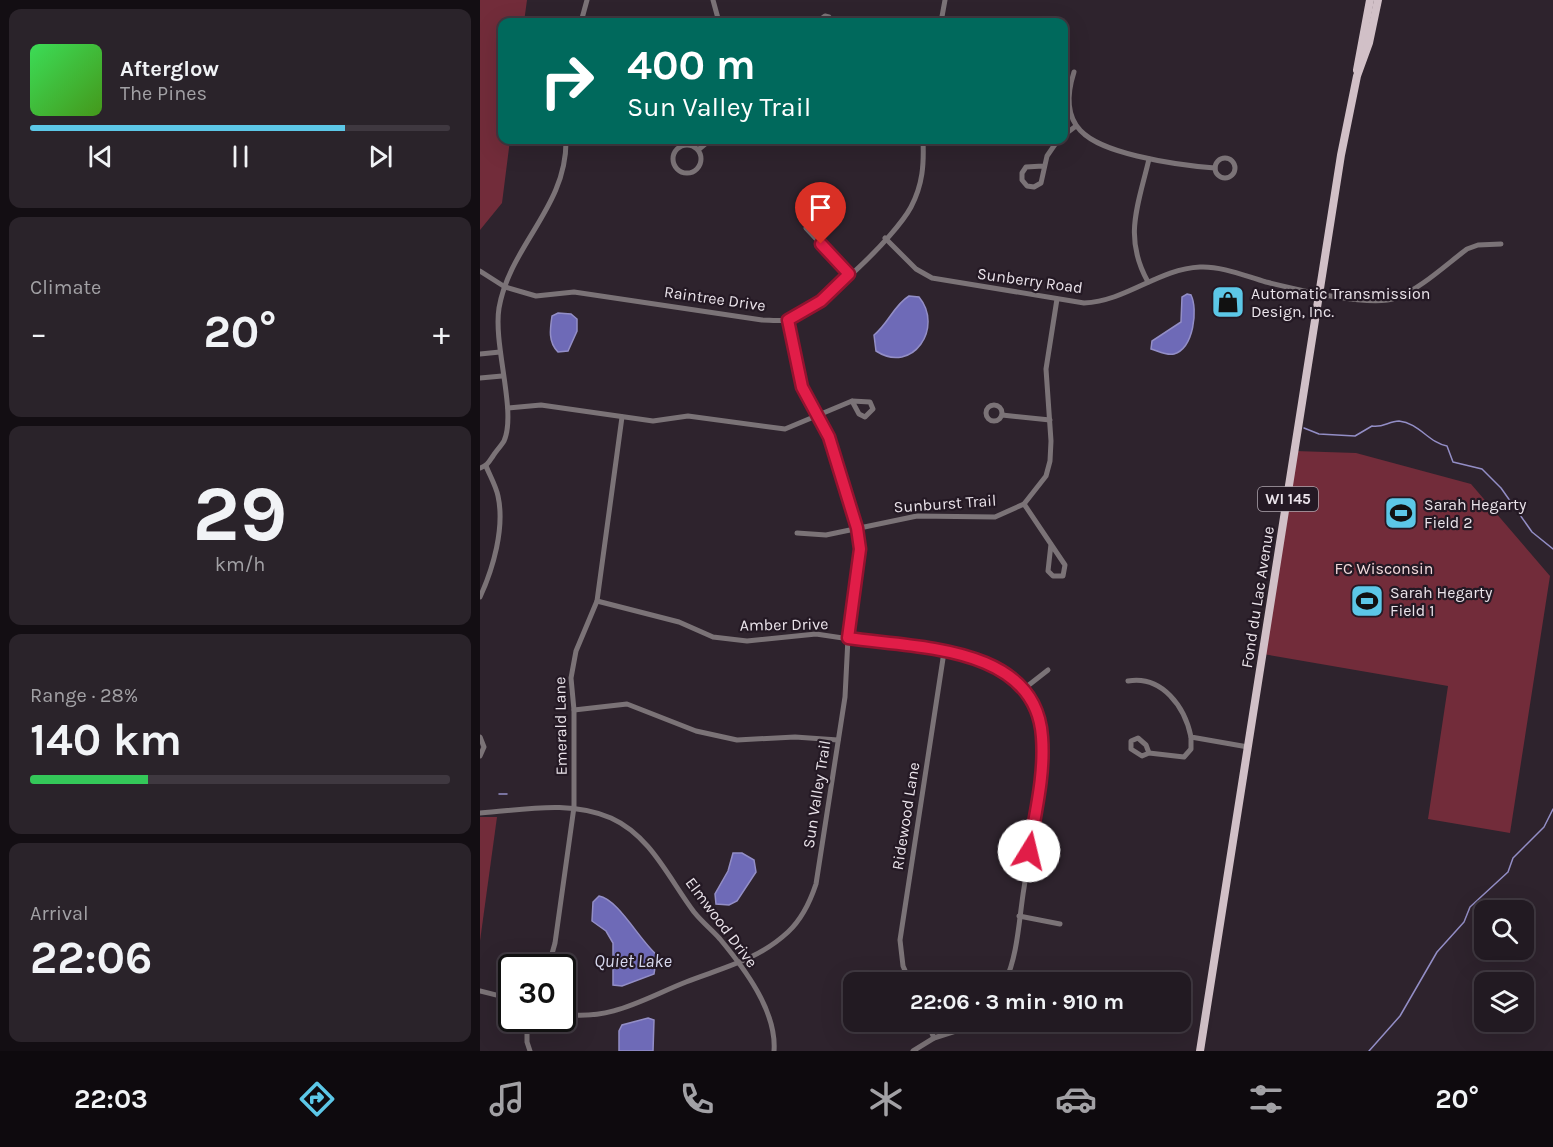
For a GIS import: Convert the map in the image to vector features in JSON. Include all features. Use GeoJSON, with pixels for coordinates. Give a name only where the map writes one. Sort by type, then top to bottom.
{"type":"FeatureCollection","features":[{"type":"Feature","properties":{"kind":"main road","name":"Fond du Lac Avenue"},"geometry":{"type":"LineString","coordinates":[[1200,1051],[1341,155],[1370,0]]}},
{"type":"Feature","properties":{"kind":"main road","name":"Fond du Lac Avenue"},"geometry":{"type":"LineString","coordinates":[[1357,76],[1369,44],[1378,0]]}},
{"type":"Feature","properties":{"kind":"street"},"geometry":{"type":"LineString","coordinates":[[582,18],[587,0]]}},
{"type":"Feature","properties":{"kind":"street"},"geometry":{"type":"LineString","coordinates":[[713,0],[718,18]]}},
{"type":"Feature","properties":{"kind":"street"},"geometry":{"type":"LineString","coordinates":[[942,18],[945,0]]}},
{"type":"Feature","properties":{"kind":"street"},"geometry":{"type":"LineString","coordinates":[[1068,90],[1074,72]]}},
{"type":"Feature","properties":{"kind":"street"},"geometry":{"type":"LineString","coordinates":[[1068,98],[1076,126],[1094,143],[1149,159],[1215,168]]}},
{"type":"Feature","properties":{"kind":"street"},"geometry":{"type":"LineString","coordinates":[[1068,132],[1076,126]]}},
{"type":"Feature","properties":{"kind":"street"},"geometry":{"type":"LineString","coordinates":[[480,597],[490,574],[499,526],[498,497],[483,467],[504,440],[508,408],[502,376],[499,310],[505,287],[525,243],[545,216],[560,185],[565,144]]}},
{"type":"Feature","properties":{"kind":"street"},"geometry":{"type":"LineString","coordinates":[[698,150],[705,144]]}},
{"type":"Feature","properties":{"kind":"street","name":"Raintree Drive"},"geometry":{"type":"LineString","coordinates":[[480,271],[505,287],[536,296],[574,292],[762,320],[788,320],[821,301],[885,238],[910,208],[924,174],[923,144]]}},
{"type":"Feature","properties":{"kind":"street"},"geometry":{"type":"LineString","coordinates":[[1042,166],[1026,167],[1022,173],[1022,180],[1027,186],[1034,187],[1041,183],[1042,166],[1056,144]]}},
{"type":"Feature","properties":{"kind":"street"},"geometry":{"type":"LineString","coordinates":[[690,146],[698,150],[700,162],[696,170],[684,172],[676,167],[675,154],[681,147],[690,146]]}},
{"type":"Feature","properties":{"kind":"street"},"geometry":{"type":"LineString","coordinates":[[1148,282],[1134,248],[1134,228],[1149,159]]}},
{"type":"Feature","properties":{"kind":"street"},"geometry":{"type":"LineString","coordinates":[[806,228],[849,274]]}},
{"type":"Feature","properties":{"kind":"street","name":"Sunberry Road"},"geometry":{"type":"LineString","coordinates":[[885,238],[916,269],[932,278],[1084,303],[1102,302],[1180,269],[1203,267],[1319,293],[1374,302],[1393,300],[1467,249],[1478,245],[1501,244]]}},
{"type":"Feature","properties":{"kind":"street","name":"Sunburst Trail"},"geometry":{"type":"LineString","coordinates":[[797,533],[826,535],[917,516],[995,517],[1024,504],[1036,492],[1046,476],[1051,451],[1046,369],[1057,299]]}},
{"type":"Feature","properties":{"kind":"street","name":"Sun Valley Trail"},"geometry":{"type":"LineString","coordinates":[[576,1013],[621,1010],[674,987],[740,964],[788,933],[810,902],[816,884],[845,697],[848,638],[860,549],[857,528],[829,437],[802,387],[788,320]]}},
{"type":"Feature","properties":{"kind":"street"},"geometry":{"type":"LineString","coordinates":[[480,354],[500,352]]}},
{"type":"Feature","properties":{"kind":"street"},"geometry":{"type":"LineString","coordinates":[[480,378],[502,376]]}},
{"type":"Feature","properties":{"kind":"street"},"geometry":{"type":"LineString","coordinates":[[508,408],[541,405],[653,421],[688,416],[785,429],[852,401]]}},
{"type":"Feature","properties":{"kind":"street"},"geometry":{"type":"LineString","coordinates":[[1002,415],[1050,420]]}},
{"type":"Feature","properties":{"kind":"street","name":"Emerald Lane"},"geometry":{"type":"LineString","coordinates":[[552,954],[574,807],[574,710],[571,678],[576,651],[597,601],[622,417]]}},
{"type":"Feature","properties":{"kind":"street"},"geometry":{"type":"LineString","coordinates":[[1024,504],[1052,544],[1065,565],[1063,576],[1053,576],[1048,571],[1052,544]]}},
{"type":"Feature","properties":{"kind":"street","name":"Amber Drive"},"geometry":{"type":"LineString","coordinates":[[597,601],[679,622],[713,637],[747,641],[816,634],[977,658],[1001,670],[1024,688],[1034,702],[1042,735],[1042,765],[1009,972]]}},
{"type":"Feature","properties":{"kind":"street","name":"Ridewood Lane"},"geometry":{"type":"LineString","coordinates":[[906,972],[900,940],[944,652]]}},
{"type":"Feature","properties":{"kind":"street"},"geometry":{"type":"LineString","coordinates":[[1024,688],[1048,670]]}},
{"type":"Feature","properties":{"kind":"street"},"geometry":{"type":"LineString","coordinates":[[1128,681],[1146,681],[1173,698],[1183,711],[1191,737],[1191,749],[1184,757],[1149,753]]}},
{"type":"Feature","properties":{"kind":"street"},"geometry":{"type":"LineString","coordinates":[[574,710],[627,704],[696,731],[737,740],[795,737],[838,740]]}},
{"type":"Feature","properties":{"kind":"street"},"geometry":{"type":"LineString","coordinates":[[480,737],[484,747],[480,756]]}},
{"type":"Feature","properties":{"kind":"street"},"geometry":{"type":"LineString","coordinates":[[1191,737],[1248,747]]}},
{"type":"Feature","properties":{"kind":"street","name":"Elmwood Drive"},"geometry":{"type":"LineString","coordinates":[[480,813],[574,807],[613,819],[654,851],[695,914],[740,964],[762,1002],[776,1034],[774,1051]]}},
{"type":"Feature","properties":{"kind":"street"},"geometry":{"type":"LineString","coordinates":[[1019,916],[1060,924]]}},
{"type":"Feature","properties":{"kind":"street"},"geometry":{"type":"LineString","coordinates":[[480,991],[498,996]]}},
{"type":"Feature","properties":{"kind":"street"},"geometry":{"type":"LineString","coordinates":[[527,1032],[530,1051]]}},
{"type":"Feature","properties":{"kind":"street"},"geometry":{"type":"LineString","coordinates":[[931,1032],[934,1038]]}},
{"type":"Feature","properties":{"kind":"street"},"geometry":{"type":"LineString","coordinates":[[913,1051],[934,1038],[953,1032]]}},
{"type":"Feature","properties":{"kind":"green space"},"geometry":{"type":"Polygon","coordinates":[[[480,0],[527,0],[525,18],[498,18],[498,144],[509,144],[502,203],[480,230],[480,0]]]}},
{"type":"Feature","properties":{"kind":"green space","name":"FC Wisconsin"},"geometry":{"type":"Polygon","coordinates":[[[1295,451],[1356,453],[1471,484],[1550,576],[1510,833],[1428,819],[1448,686],[1263,654],[1295,451]]]}},
{"type":"Feature","properties":{"kind":"green space"},"geometry":{"type":"Polygon","coordinates":[[[480,817],[497,817],[480,941],[480,817]]]}},
{"type":"Feature","properties":{"kind":"water"},"geometry":{"type":"Polygon","coordinates":[[[1187,294],[1191,295],[1193,301],[1194,318],[1193,328],[1186,344],[1174,354],[1165,354],[1151,349],[1152,341],[1181,322],[1182,297],[1187,294]]]}},
{"type":"Feature","properties":{"kind":"water"},"geometry":{"type":"Polygon","coordinates":[[[909,296],[919,297],[926,309],[928,321],[926,334],[921,344],[912,352],[902,357],[889,357],[876,351],[874,335],[899,304],[909,296]]]}},
{"type":"Feature","properties":{"kind":"water"},"geometry":{"type":"Polygon","coordinates":[[[558,313],[571,314],[577,319],[577,331],[568,351],[558,352],[551,340],[552,316],[558,313]]]}},
{"type":"Feature","properties":{"kind":"water"},"geometry":{"type":"Polygon","coordinates":[[[733,853],[742,853],[754,860],[756,872],[737,901],[729,905],[716,904],[715,894],[728,871],[733,853]]]}},
{"type":"Feature","properties":{"kind":"water","name":"Quiet Lake"},"geometry":{"type":"Polygon","coordinates":[[[599,896],[621,912],[657,955],[654,974],[622,986],[613,985],[613,943],[606,931],[592,921],[593,902],[599,896]]]}},
{"type":"Feature","properties":{"kind":"water"},"geometry":{"type":"Polygon","coordinates":[[[648,1018],[654,1020],[653,1051],[619,1051],[619,1031],[622,1025],[648,1018]]]}},
{"type":"Feature","properties":{"kind":"waterway"},"geometry":{"type":"LineString","coordinates":[[1304,428],[1319,434],[1355,436],[1372,426],[1395,421],[1412,425],[1435,441],[1447,446],[1453,462],[1482,469],[1501,488],[1532,532],[1553,549]]}},
{"type":"Feature","properties":{"kind":"waterway"},"geometry":{"type":"LineString","coordinates":[[499,794],[507,794]]}},
{"type":"Feature","properties":{"kind":"waterway"},"geometry":{"type":"LineString","coordinates":[[1369,1051],[1400,1016],[1437,952],[1464,922],[1470,907],[1508,872],[1513,858],[1544,827],[1553,809]]}},
{"type":"Feature","properties":{"kind":"place","name":"Automatic Transmission Design, Inc."},"geometry":{"type":"Point","coordinates":[1228,302]}},
{"type":"Feature","properties":{"kind":"place","name":"Sarah Hegarty Field 2"},"geometry":{"type":"Point","coordinates":[1401,513]}},
{"type":"Feature","properties":{"kind":"place","name":"Sarah Hegarty Field 1"},"geometry":{"type":"Point","coordinates":[1367,601]}},
{"type":"Feature","properties":{"kind":"route"},"geometry":{"type":"LineString","coordinates":[[821,244],[849,274],[821,301],[788,320],[802,387],[829,437],[857,528],[860,549],[848,638],[977,658],[1001,670],[1024,688],[1034,702],[1042,735],[1042,765],[1029,851]]}}]}
